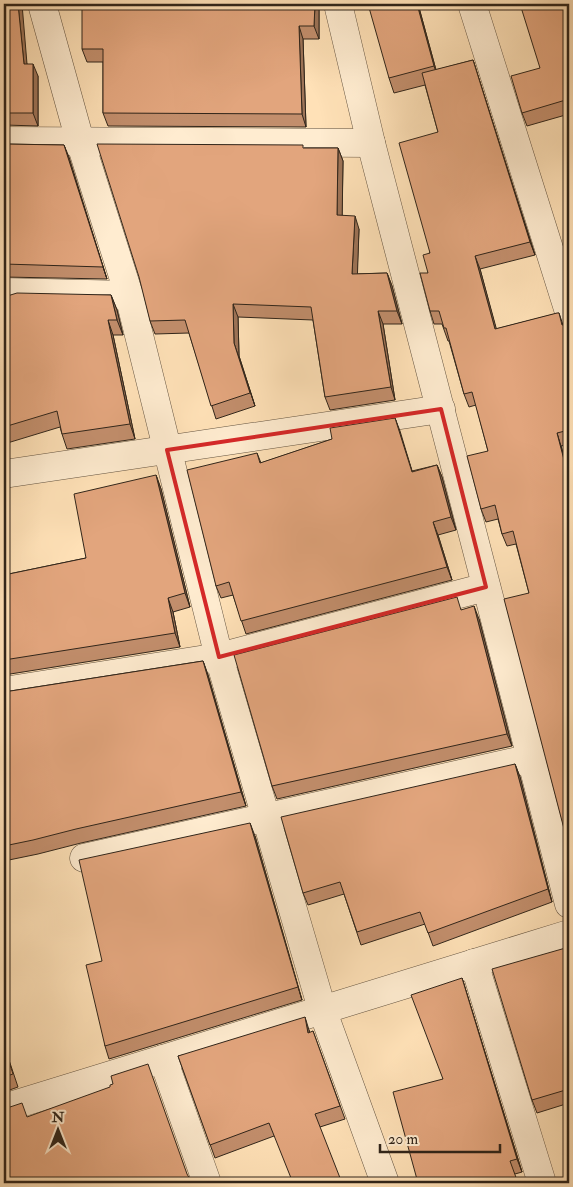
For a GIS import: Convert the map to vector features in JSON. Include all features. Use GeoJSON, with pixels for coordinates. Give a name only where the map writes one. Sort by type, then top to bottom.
{"type":"FeatureCollection","features":[{"type":"Feature","properties":{"kind":"street"},"geometry":{"type":"LineString","coordinates":[[42,4],[80,141],[128,295],[219,657],[322,1009],[385,1183]]}},
{"type":"Feature","properties":{"kind":"street"},"geometry":{"type":"LineString","coordinates":[[338,4],[371,143],[569,904]]}},
{"type":"Feature","properties":{"kind":"street"},"geometry":{"type":"LineString","coordinates":[[472,4],[569,312]]}},
{"type":"Feature","properties":{"kind":"street"},"geometry":{"type":"LineString","coordinates":[[4,141],[371,143]]}},
{"type":"Feature","properties":{"kind":"street"},"geometry":{"type":"LineString","coordinates":[[4,292],[128,295]]}},
{"type":"Feature","properties":{"kind":"street"},"geometry":{"type":"LineString","coordinates":[[4,474],[441,409]]}},
{"type":"Feature","properties":{"kind":"street"},"geometry":{"type":"LineString","coordinates":[[4,691],[219,657],[486,587]]}},
{"type":"Feature","properties":{"kind":"street"},"geometry":{"type":"LineString","coordinates":[[84,858],[532,758]]}},
{"type":"Feature","properties":{"kind":"street"},"geometry":{"type":"LineString","coordinates":[[4,1108],[569,934]]}},
{"type":"Feature","properties":{"kind":"street"},"geometry":{"type":"LineString","coordinates":[[474,963],[542,1183]]}},
{"type":"Feature","properties":{"kind":"street"},"geometry":{"type":"LineString","coordinates":[[164,1058],[207,1183]]}},
{"type":"Feature","properties":{"kind":"highlighted area"},"geometry":{"type":"Polygon","coordinates":[[[441,409],[486,587],[219,657],[167,450],[441,409]]]}},
{"type":"Feature","properties":{"kind":"building"},"geometry":{"type":"Polygon","coordinates":[[[4,4],[18,4],[24,64],[33,64],[33,113],[4,113],[4,4]]]}},
{"type":"Feature","properties":{"kind":"building"},"geometry":{"type":"Polygon","coordinates":[[[82,4],[315,4],[314,26],[299,26],[302,114],[103,113],[103,49],[82,49],[82,4]]]}},
{"type":"Feature","properties":{"kind":"building"},"geometry":{"type":"Polygon","coordinates":[[[368,4],[417,4],[434,66],[389,78],[368,4]]]}},
{"type":"Feature","properties":{"kind":"building"},"geometry":{"type":"Polygon","coordinates":[[[520,4],[565,4],[569,17],[569,99],[522,113],[511,76],[540,68],[520,4]]]}},
{"type":"Feature","properties":{"kind":"building"},"geometry":{"type":"Polygon","coordinates":[[[473,60],[530,242],[475,256],[495,329],[557,313],[559,313],[562,325],[569,324],[569,430],[557,433],[569,479],[569,848],[504,599],[529,593],[513,531],[502,534],[495,505],[481,509],[467,456],[488,451],[472,392],[464,394],[446,328],[444,328],[439,311],[430,311],[420,273],[428,273],[423,255],[430,253],[399,143],[438,132],[422,73],[473,60]]]}},
{"type":"Feature","properties":{"kind":"building"},"geometry":{"type":"Polygon","coordinates":[[[4,144],[64,145],[103,267],[4,264],[4,144]]]}},
{"type":"Feature","properties":{"kind":"building"},"geometry":{"type":"Polygon","coordinates":[[[97,144],[303,145],[303,148],[338,148],[337,215],[355,216],[352,274],[387,273],[397,311],[378,311],[391,387],[325,397],[311,307],[233,304],[234,343],[250,393],[211,406],[185,320],[150,321],[139,277],[97,144]]]}},
{"type":"Feature","properties":{"kind":"building"},"geometry":{"type":"Polygon","coordinates":[[[17,293],[111,295],[117,320],[108,320],[130,424],[62,434],[57,411],[4,427],[4,297],[17,293]]]}},
{"type":"Feature","properties":{"kind":"building"},"geometry":{"type":"Polygon","coordinates":[[[395,418],[412,472],[437,465],[451,517],[433,522],[447,567],[241,621],[229,582],[216,586],[187,470],[257,453],[260,463],[332,439],[330,428],[395,418]]]}},
{"type":"Feature","properties":{"kind":"building"},"geometry":{"type":"Polygon","coordinates":[[[156,475],[185,593],[168,598],[175,633],[4,660],[4,575],[86,558],[74,494],[156,475]]]}},
{"type":"Feature","properties":{"kind":"building"},"geometry":{"type":"Polygon","coordinates":[[[457,597],[461,610],[474,606],[507,734],[272,786],[234,655],[457,597]]]}},
{"type":"Feature","properties":{"kind":"building"},"geometry":{"type":"Polygon","coordinates":[[[203,661],[241,792],[4,846],[4,692],[203,661]]]}},
{"type":"Feature","properties":{"kind":"building"},"geometry":{"type":"Polygon","coordinates":[[[515,764],[548,889],[428,933],[420,912],[357,932],[340,882],[303,893],[281,817],[515,764]]]}},
{"type":"Feature","properties":{"kind":"building"},"geometry":{"type":"Polygon","coordinates":[[[250,823],[298,987],[105,1046],[86,965],[102,961],[79,860],[250,823]]]}},
{"type":"Feature","properties":{"kind":"building"},"geometry":{"type":"Polygon","coordinates":[[[569,947],[569,1089],[532,1100],[492,969],[569,947]]]}},
{"type":"Feature","properties":{"kind":"building"},"geometry":{"type":"Polygon","coordinates":[[[462,978],[517,1159],[510,1161],[518,1183],[418,1183],[393,1092],[443,1079],[411,995],[462,978]]]}},
{"type":"Feature","properties":{"kind":"building"},"geometry":{"type":"Polygon","coordinates":[[[305,1017],[308,1033],[313,1031],[340,1106],[315,1114],[342,1183],[293,1183],[269,1123],[210,1145],[178,1056],[305,1017]]]}},
{"type":"Feature","properties":{"kind":"building"},"geometry":{"type":"Polygon","coordinates":[[[4,1046],[13,1074],[4,1077],[4,1046]]]}},
{"type":"Feature","properties":{"kind":"building"},"geometry":{"type":"Polygon","coordinates":[[[148,1064],[187,1174],[192,1183],[4,1183],[4,1155],[6,1154],[4,1147],[4,1109],[22,1103],[27,1117],[110,1087],[113,1084],[111,1076],[148,1064]]]}}]}
